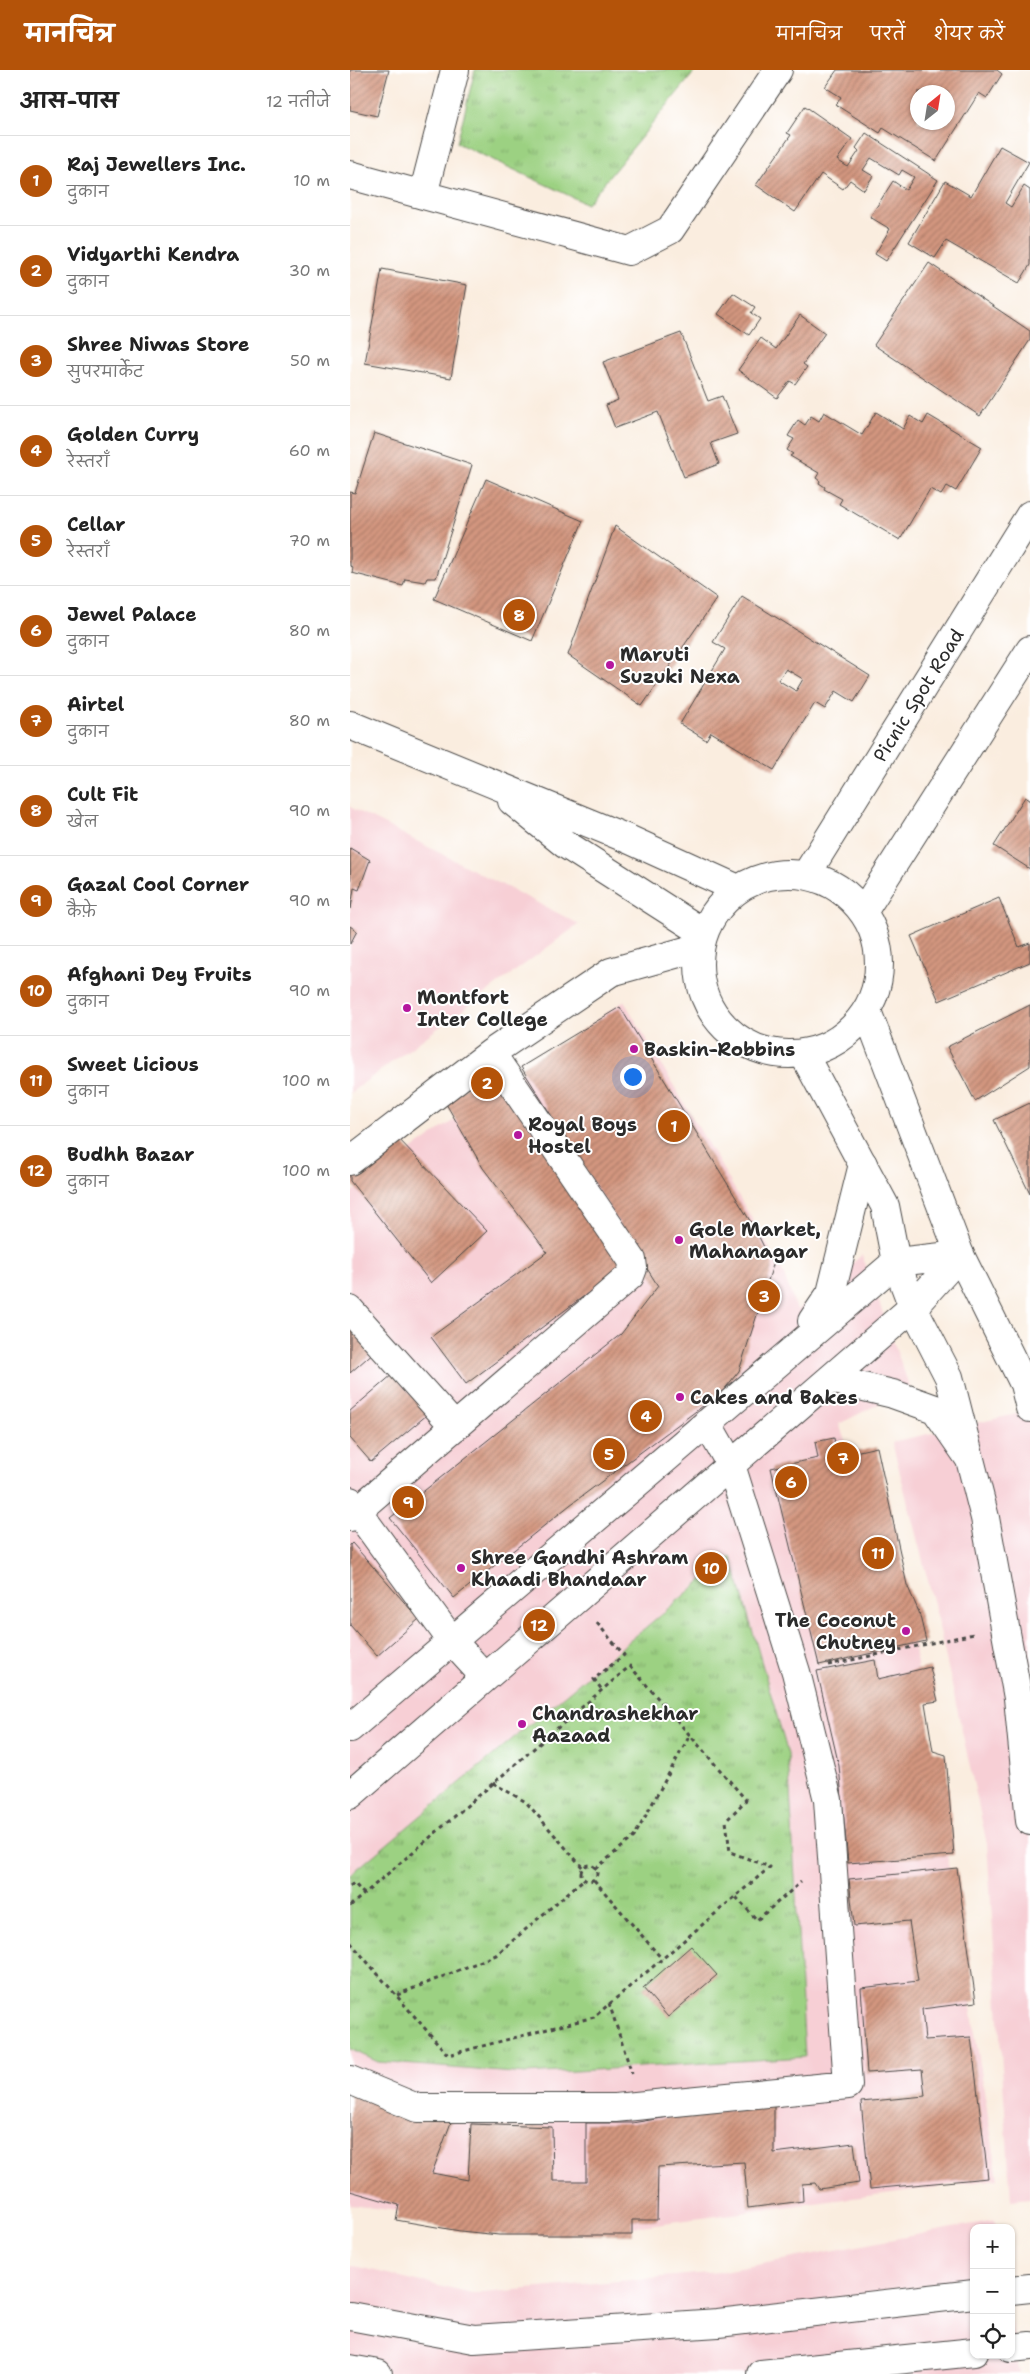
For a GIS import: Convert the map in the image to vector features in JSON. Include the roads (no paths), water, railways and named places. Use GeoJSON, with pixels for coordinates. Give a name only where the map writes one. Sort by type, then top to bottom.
{"type":"FeatureCollection","features":[{"type":"Feature","properties":{"kind":"street"},"geometry":{"type":"LineString","coordinates":[[422,195],[455,70]]}},
{"type":"Feature","properties":{"kind":"street"},"geometry":{"type":"LineString","coordinates":[[350,176],[629,251],[670,230],[778,70]]}},
{"type":"Feature","properties":{"kind":"street","name":"Picnic Spot Road"},"geometry":{"type":"LineString","coordinates":[[806,875],[1030,515]]}},
{"type":"Feature","properties":{"kind":"street"},"geometry":{"type":"LineString","coordinates":[[863,912],[1030,650]]}},
{"type":"Feature","properties":{"kind":"street"},"geometry":{"type":"LineString","coordinates":[[350,725],[628,839],[738,889]]}},
{"type":"Feature","properties":{"kind":"street"},"geometry":{"type":"LineString","coordinates":[[489,782],[565,844],[702,940]]}},
{"type":"Feature","properties":{"kind":"street"},"geometry":{"type":"LineString","coordinates":[[782,874],[806,875],[828,882],[847,895],[863,912],[875,935],[880,961],[876,987],[867,1011],[850,1031],[828,1045],[803,1053],[775,1052],[747,1044],[725,1026],[708,1003],[700,976],[702,940],[718,908],[738,889],[759,879],[782,874]]}},
{"type":"Feature","properties":{"kind":"street"},"geometry":{"type":"LineString","coordinates":[[350,1162],[492,1053],[611,972],[702,940]]}},
{"type":"Feature","properties":{"kind":"street"},"geometry":{"type":"LineString","coordinates":[[867,1011],[960,1255],[1024,1384],[1030,1408]]}},
{"type":"Feature","properties":{"kind":"street"},"geometry":{"type":"LineString","coordinates":[[484,1677],[452,1641],[353,1509],[455,1427],[630,1276],[633,1268],[632,1260],[492,1053]]}},
{"type":"Feature","properties":{"kind":"street"},"geometry":{"type":"LineString","coordinates":[[803,1053],[885,1206],[896,1262],[913,1307],[949,1377],[985,1518],[1018,1698],[1030,1821]]}},
{"type":"Feature","properties":{"kind":"street"},"geometry":{"type":"LineString","coordinates":[[790,1353],[831,1294],[863,1164]]}},
{"type":"Feature","properties":{"kind":"street"},"geometry":{"type":"LineString","coordinates":[[350,1728],[896,1262],[960,1255]]}},
{"type":"Feature","properties":{"kind":"street"},"geometry":{"type":"LineString","coordinates":[[350,1795],[913,1307],[960,1255]]}},
{"type":"Feature","properties":{"kind":"street"},"geometry":{"type":"LineString","coordinates":[[350,1310],[455,1427]]}},
{"type":"Feature","properties":{"kind":"street"},"geometry":{"type":"LineString","coordinates":[[830,1379],[893,1394],[935,1409],[970,1459]]}},
{"type":"Feature","properties":{"kind":"street"},"geometry":{"type":"LineString","coordinates":[[350,2080],[417,2108],[614,2108],[848,2085],[828,1800],[796,1672],[731,1465],[707,1423]]}},
{"type":"Feature","properties":{"kind":"street"},"geometry":{"type":"LineString","coordinates":[[1015,2290],[1030,2289],[1030,2284]]}},
{"type":"Feature","properties":{"kind":"street"},"geometry":{"type":"LineString","coordinates":[[350,2316],[474,2339],[718,2323],[970,2294]]}},
{"type":"Feature","properties":{"kind":"street"},"geometry":{"type":"LineString","coordinates":[[1015,2348],[1030,2346]]}},
{"type":"Feature","properties":{"kind":"street"},"geometry":{"type":"LineString","coordinates":[[761,2374],[970,2352]]}},
{"type":"Feature","properties":{"kind":"street"},"geometry":{"type":"LineString","coordinates":[[350,2369],[378,2374]]}},
{"type":"Feature","properties":{"kind":"place","name":"Cult Fit"},"geometry":{"type":"Point","coordinates":[519,615]}},
{"type":"Feature","properties":{"kind":"place","name":"Maruti Suzuki Nexa"},"geometry":{"type":"Point","coordinates":[610,665]}},
{"type":"Feature","properties":{"kind":"place","name":"Montfort Inter College"},"geometry":{"type":"Point","coordinates":[407,1008]}},
{"type":"Feature","properties":{"kind":"place","name":"Baskin-Robbins"},"geometry":{"type":"Point","coordinates":[634,1049]}},
{"type":"Feature","properties":{"kind":"place","name":"Vidyarthi Kendra"},"geometry":{"type":"Point","coordinates":[487,1083]}},
{"type":"Feature","properties":{"kind":"place","name":"Raj Jewellers Inc."},"geometry":{"type":"Point","coordinates":[674,1126]}},
{"type":"Feature","properties":{"kind":"place","name":"Royal Boys Hostel"},"geometry":{"type":"Point","coordinates":[518,1135]}},
{"type":"Feature","properties":{"kind":"place","name":"Gole Market, Mahanagar"},"geometry":{"type":"Point","coordinates":[679,1240]}},
{"type":"Feature","properties":{"kind":"place","name":"Shree Niwas Store"},"geometry":{"type":"Point","coordinates":[764,1296]}},
{"type":"Feature","properties":{"kind":"place","name":"Cakes and Bakes"},"geometry":{"type":"Point","coordinates":[680,1397]}},
{"type":"Feature","properties":{"kind":"place","name":"Golden Curry"},"geometry":{"type":"Point","coordinates":[646,1416]}},
{"type":"Feature","properties":{"kind":"place","name":"Cellar"},"geometry":{"type":"Point","coordinates":[609,1454]}},
{"type":"Feature","properties":{"kind":"place","name":"Airtel"},"geometry":{"type":"Point","coordinates":[843,1458]}},
{"type":"Feature","properties":{"kind":"place","name":"Jewel Palace"},"geometry":{"type":"Point","coordinates":[791,1482]}},
{"type":"Feature","properties":{"kind":"place","name":"Gazal Cool Corner"},"geometry":{"type":"Point","coordinates":[408,1502]}},
{"type":"Feature","properties":{"kind":"place","name":"Sweet Licious"},"geometry":{"type":"Point","coordinates":[878,1553]}},
{"type":"Feature","properties":{"kind":"place","name":"Shree Gandhi Ashram Khaadi Bhandaar"},"geometry":{"type":"Point","coordinates":[461,1568]}},
{"type":"Feature","properties":{"kind":"place","name":"Afghani Dey Fruits"},"geometry":{"type":"Point","coordinates":[711,1568]}},
{"type":"Feature","properties":{"kind":"place","name":"Budhh Bazar"},"geometry":{"type":"Point","coordinates":[539,1625]}},
{"type":"Feature","properties":{"kind":"place","name":"The Coconut Chutney"},"geometry":{"type":"Point","coordinates":[906,1631]}},
{"type":"Feature","properties":{"kind":"place","name":"Chandrashekhar Aazaad"},"geometry":{"type":"Point","coordinates":[522,1724]}}]}
